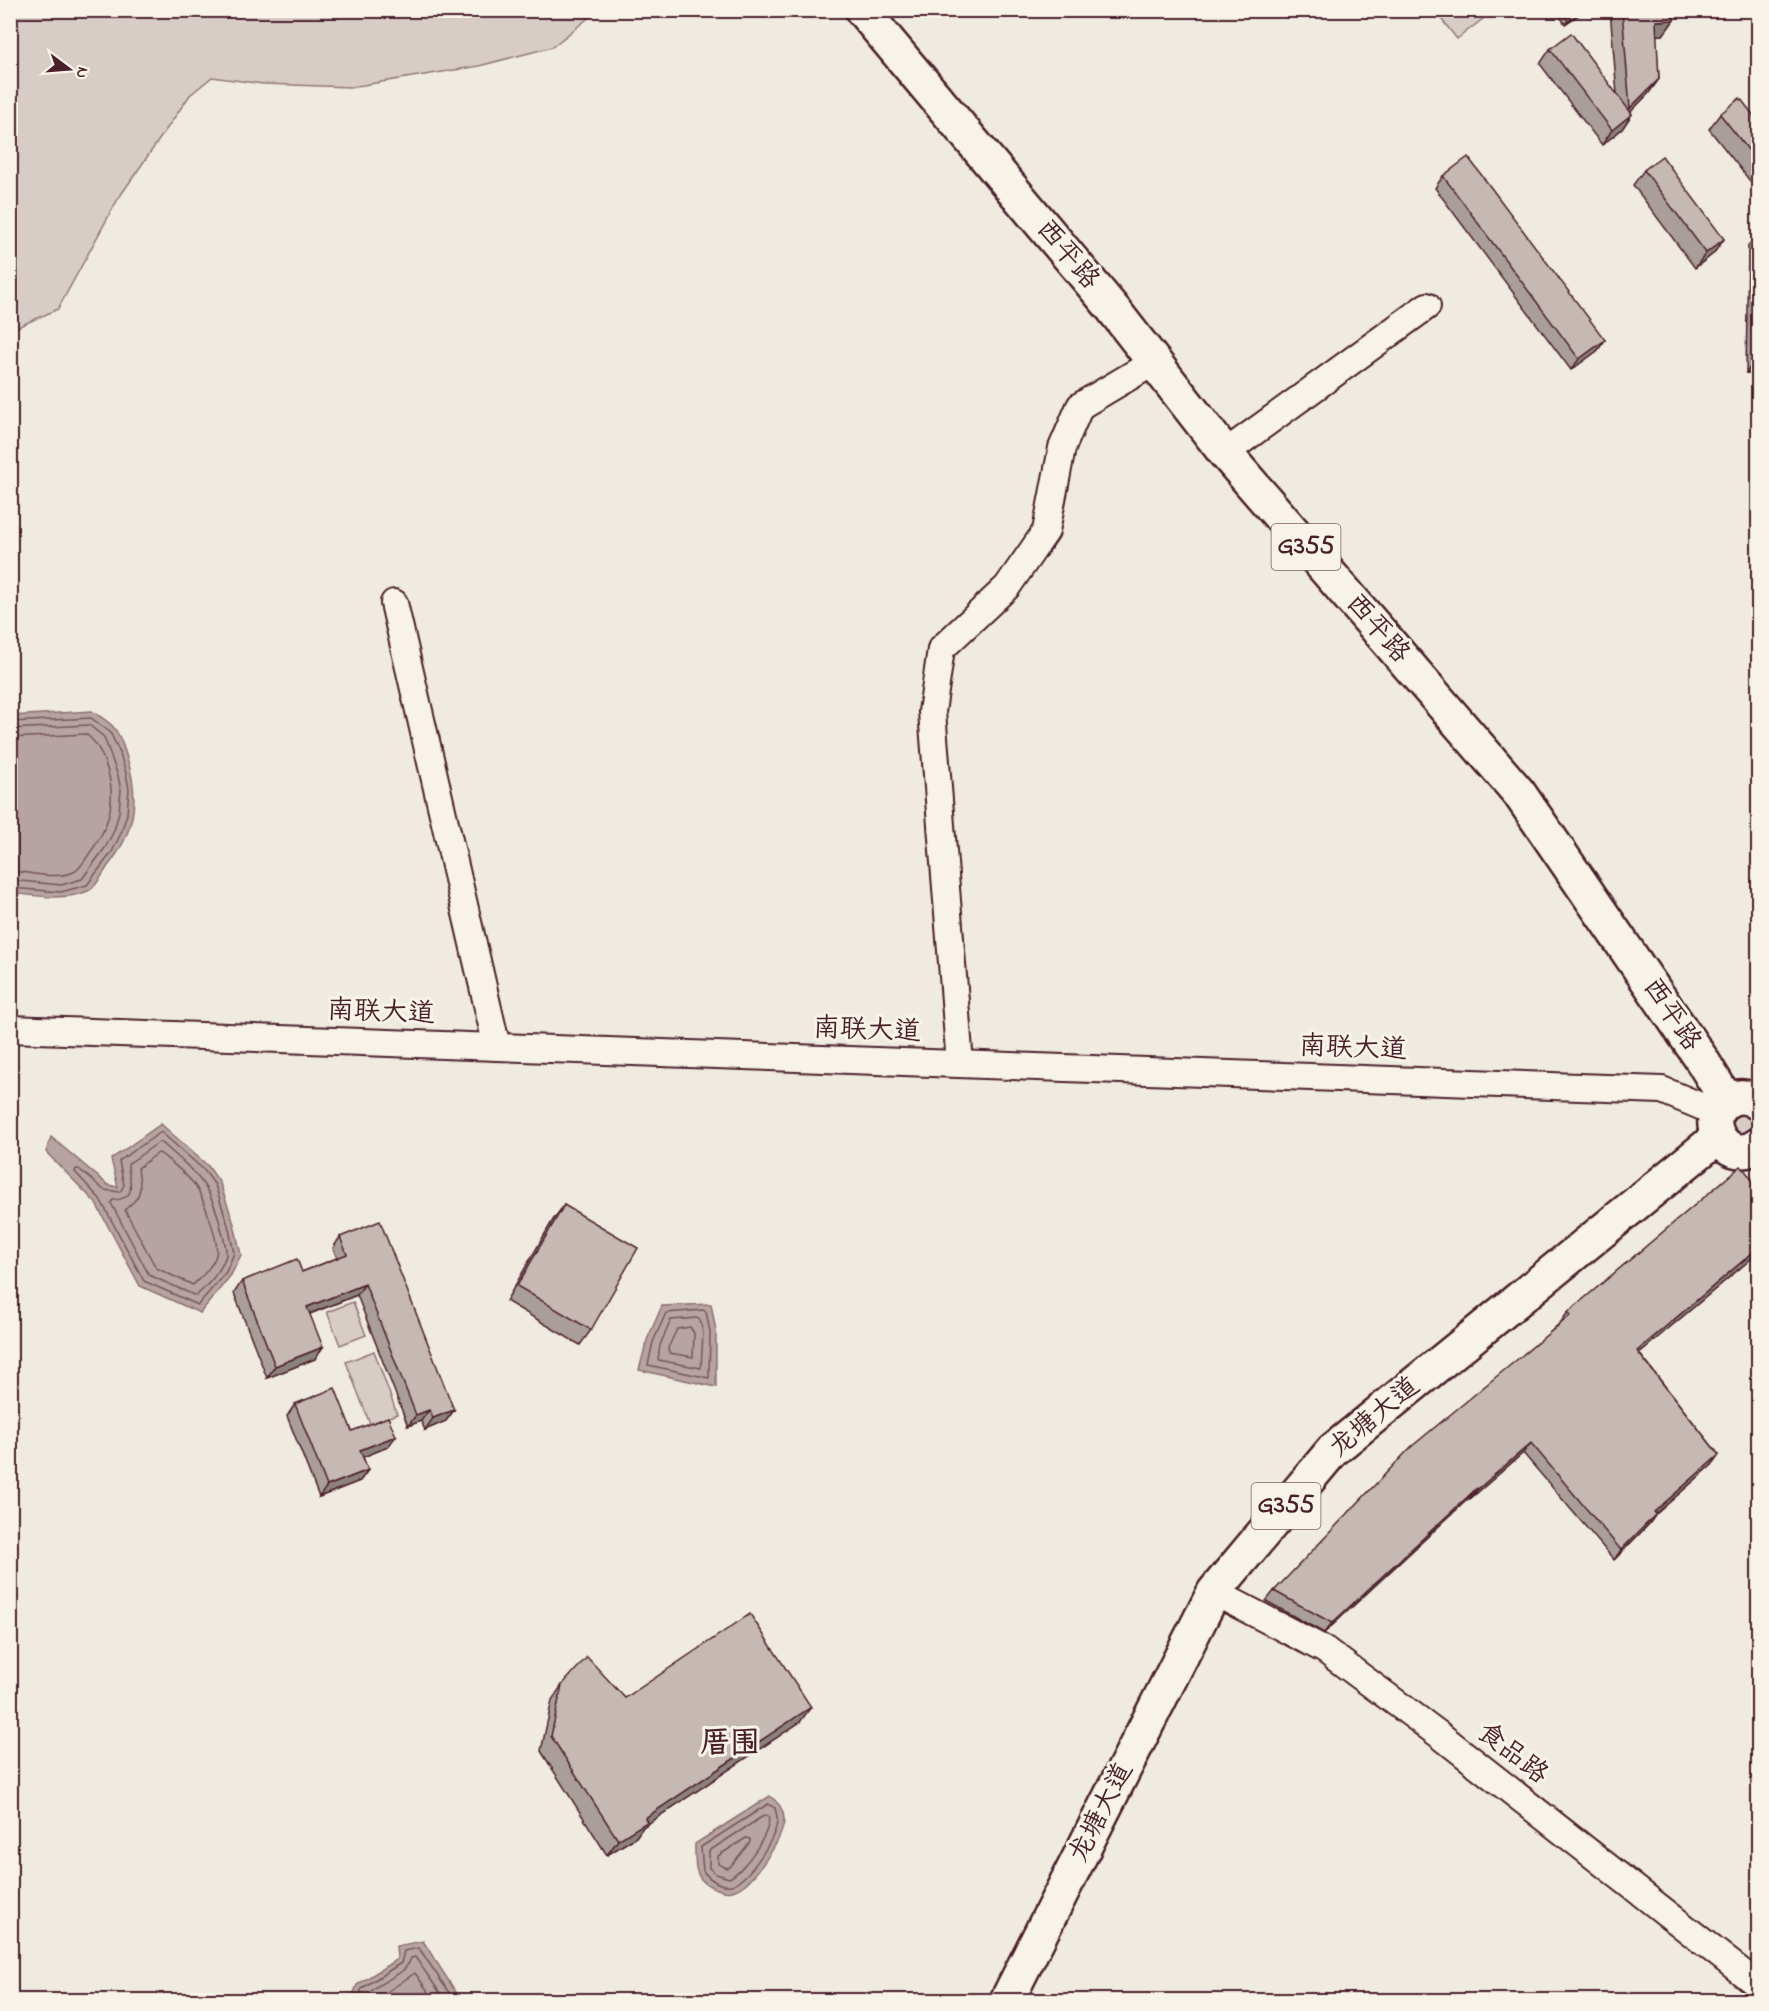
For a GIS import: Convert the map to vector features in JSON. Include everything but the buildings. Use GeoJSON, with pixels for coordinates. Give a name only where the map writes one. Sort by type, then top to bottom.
{"type":"FeatureCollection","features":[{"type":"Feature","properties":{"kind":"highway","name":"西平路"},"geometry":{"type":"LineString","coordinates":[[862,10],[1113,309],[1225,453],[1519,793],[1700,1058],[1729,1120]]}},
{"type":"Feature","properties":{"kind":"highway"},"geometry":{"type":"LineString","coordinates":[[1729,1120],[1729,1148],[1742,1151],[1758,1145]]}},
{"type":"Feature","properties":{"kind":"highway","name":"龙塘大道"},"geometry":{"type":"LineString","coordinates":[[1007,2001],[1219,1595],[1339,1456],[1729,1120]]}},
{"type":"Feature","properties":{"kind":"highway","name":"龙塘大道"},"geometry":{"type":"LineString","coordinates":[[1019,2001],[1219,1595]]}},
{"type":"Feature","properties":{"kind":"street"},"geometry":{"type":"LineString","coordinates":[[1225,453],[1427,306]]}},
{"type":"Feature","properties":{"kind":"street"},"geometry":{"type":"LineString","coordinates":[[960,1064],[932,712],[941,649],[1007,587],[1046,531],[1062,448],[1080,406],[1154,362]]}},
{"type":"Feature","properties":{"kind":"street"},"geometry":{"type":"LineString","coordinates":[[394,603],[498,1047]]}},
{"type":"Feature","properties":{"kind":"street","name":"南联大道"},"geometry":{"type":"LineString","coordinates":[[10,1029],[1662,1090],[1729,1120]]}},
{"type":"Feature","properties":{"kind":"street","name":"食品路"},"geometry":{"type":"LineString","coordinates":[[1219,1595],[1325,1650],[1441,1736],[1758,1985]]}},
{"type":"Feature","properties":{"kind":"street"},"geometry":{"type":"LineString","coordinates":[[1755,2001],[1758,1996]]}},
{"type":"Feature","properties":{"kind":"shaded area"},"geometry":{"type":"Polygon","coordinates":[[[10,11],[597,11],[552,47],[479,66],[351,87],[263,84],[212,77],[190,95],[118,199],[58,309],[11,330],[10,11]]]}},
{"type":"Feature","properties":{"kind":"shaded area"},"geometry":{"type":"Polygon","coordinates":[[[1435,11],[1493,11],[1457,39],[1435,11]]]}},
{"type":"Feature","properties":{"kind":"shaded area"},"geometry":{"type":"Polygon","coordinates":[[[1758,1111],[1758,1137],[1747,1144],[1723,1121],[1725,1114],[1758,1111]]]}},
{"type":"Feature","properties":{"kind":"shaded area"},"geometry":{"type":"Polygon","coordinates":[[[353,1302],[366,1335],[340,1345],[327,1312],[353,1302]]]}},
{"type":"Feature","properties":{"kind":"shaded area"},"geometry":{"type":"Polygon","coordinates":[[[374,1351],[397,1414],[370,1424],[346,1362],[374,1351]]]}},
{"type":"Feature","properties":{"kind":"water"},"geometry":{"type":"Polygon","coordinates":[[[92,711],[116,731],[131,773],[134,801],[124,841],[94,887],[88,891],[60,897],[11,893],[11,716],[92,711]]]}},
{"type":"Feature","properties":{"kind":"water"},"geometry":{"type":"Polygon","coordinates":[[[161,1124],[208,1166],[220,1183],[234,1224],[241,1255],[231,1275],[200,1313],[140,1286],[95,1202],[46,1152],[51,1137],[108,1185],[118,1187],[111,1159],[161,1124]]]}},
{"type":"Feature","properties":{"kind":"water"},"geometry":{"type":"Polygon","coordinates":[[[711,1304],[716,1331],[716,1387],[639,1370],[647,1340],[662,1306],[711,1304]]]}},
{"type":"Feature","properties":{"kind":"water"},"geometry":{"type":"Polygon","coordinates":[[[770,1796],[783,1812],[783,1827],[773,1848],[758,1870],[735,1890],[717,1889],[703,1882],[697,1872],[695,1844],[770,1796]]]}},
{"type":"Feature","properties":{"kind":"water"},"geometry":{"type":"Polygon","coordinates":[[[423,1941],[461,2000],[351,2000],[357,1985],[397,1959],[396,1946],[423,1941]]]}},
{"type":"Feature","properties":{"kind":"district","name":"厝围"},"geometry":{"type":"Point","coordinates":[730,1745]}}]}
